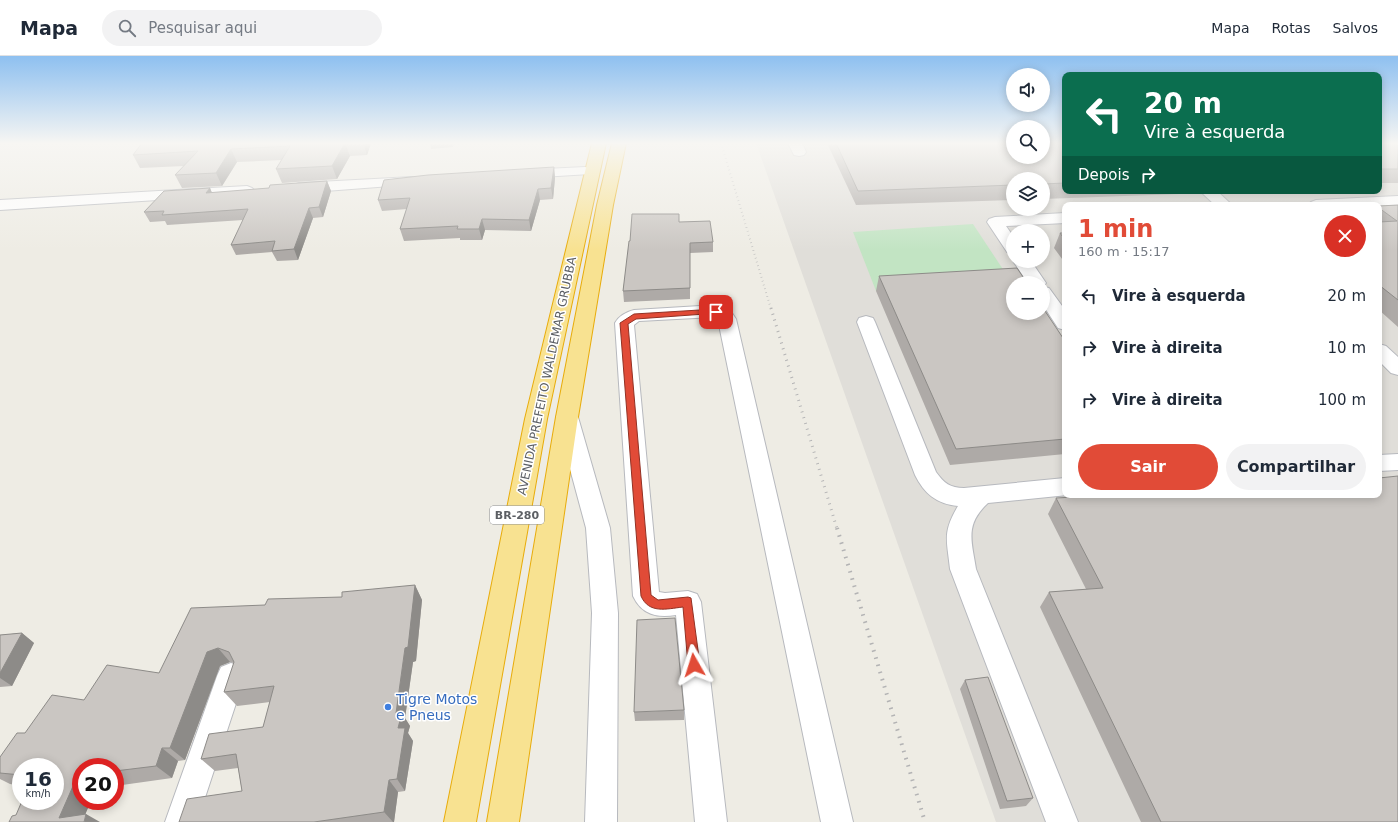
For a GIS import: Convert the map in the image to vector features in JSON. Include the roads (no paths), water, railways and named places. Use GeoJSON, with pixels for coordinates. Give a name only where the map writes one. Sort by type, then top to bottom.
{"type":"FeatureCollection","features":[{"type":"Feature","properties":{"kind":"highway"},"geometry":{"type":"LineString","coordinates":[[582,210],[584,179]]}},
{"type":"Feature","properties":{"kind":"highway","name":"AVENIDA PREFEITO WALDEMAR GRUBBA"},"geometry":{"type":"LineString","coordinates":[[460,822],[536,419],[590,179]]}},
{"type":"Feature","properties":{"kind":"highway","name":"AVENIDA PREFEITO WALDEMAR GRUBBA"},"geometry":{"type":"LineString","coordinates":[[503,822],[567,417],[610,181]]}},
{"type":"Feature","properties":{"kind":"street"},"geometry":{"type":"LineString","coordinates":[[285,188],[427,180]]}},
{"type":"Feature","properties":{"kind":"street"},"geometry":{"type":"LineString","coordinates":[[0,205],[261,190]]}},
{"type":"Feature","properties":{"kind":"street"},"geometry":{"type":"LineString","coordinates":[[1211,194],[1221,202]]}},
{"type":"Feature","properties":{"kind":"street"},"geometry":{"type":"LineString","coordinates":[[1378,202],[1398,201]]}},
{"type":"Feature","properties":{"kind":"street"},"geometry":{"type":"LineString","coordinates":[[1006,238],[995,222],[1062,218]]}},
{"type":"Feature","properties":{"kind":"street"},"geometry":{"type":"LineString","coordinates":[[1050,302],[1062,320]]}},
{"type":"Feature","properties":{"kind":"street"},"geometry":{"type":"LineString","coordinates":[[711,822],[688,602],[657,605],[650,602],[646,596],[624,323],[634,316],[716,312],[722,314],[727,319],[837,822]]}},
{"type":"Feature","properties":{"kind":"street"},"geometry":{"type":"LineString","coordinates":[[866,322],[926,475],[934,488],[949,496],[961,497],[1062,487]]}},
{"type":"Feature","properties":{"kind":"street"},"geometry":{"type":"LineString","coordinates":[[1382,353],[1398,368]]}},
{"type":"Feature","properties":{"kind":"street"},"geometry":{"type":"LineString","coordinates":[[567,417],[598,528],[605,605],[601,822]]}},
{"type":"Feature","properties":{"kind":"street"},"geometry":{"type":"LineString","coordinates":[[1382,463],[1398,462]]}},
{"type":"Feature","properties":{"kind":"street"},"geometry":{"type":"LineString","coordinates":[[982,495],[973,502],[964,516],[958,536],[963,569],[1062,822]]}},
{"type":"Feature","properties":{"kind":"street"},"geometry":{"type":"LineString","coordinates":[[181,822],[231,676]]}},
{"type":"Feature","properties":{"kind":"railway"},"geometry":{"type":"LineString","coordinates":[[732,179],[771,309]]}},
{"type":"Feature","properties":{"kind":"railway"},"geometry":{"type":"LineString","coordinates":[[771,308],[837,529]]}},
{"type":"Feature","properties":{"kind":"railway"},"geometry":{"type":"LineString","coordinates":[[837,528],[925,822]]}},
{"type":"Feature","properties":{"kind":"place","name":"Tigre Motos e Pneus"},"geometry":{"type":"Point","coordinates":[388,707]}}]}
